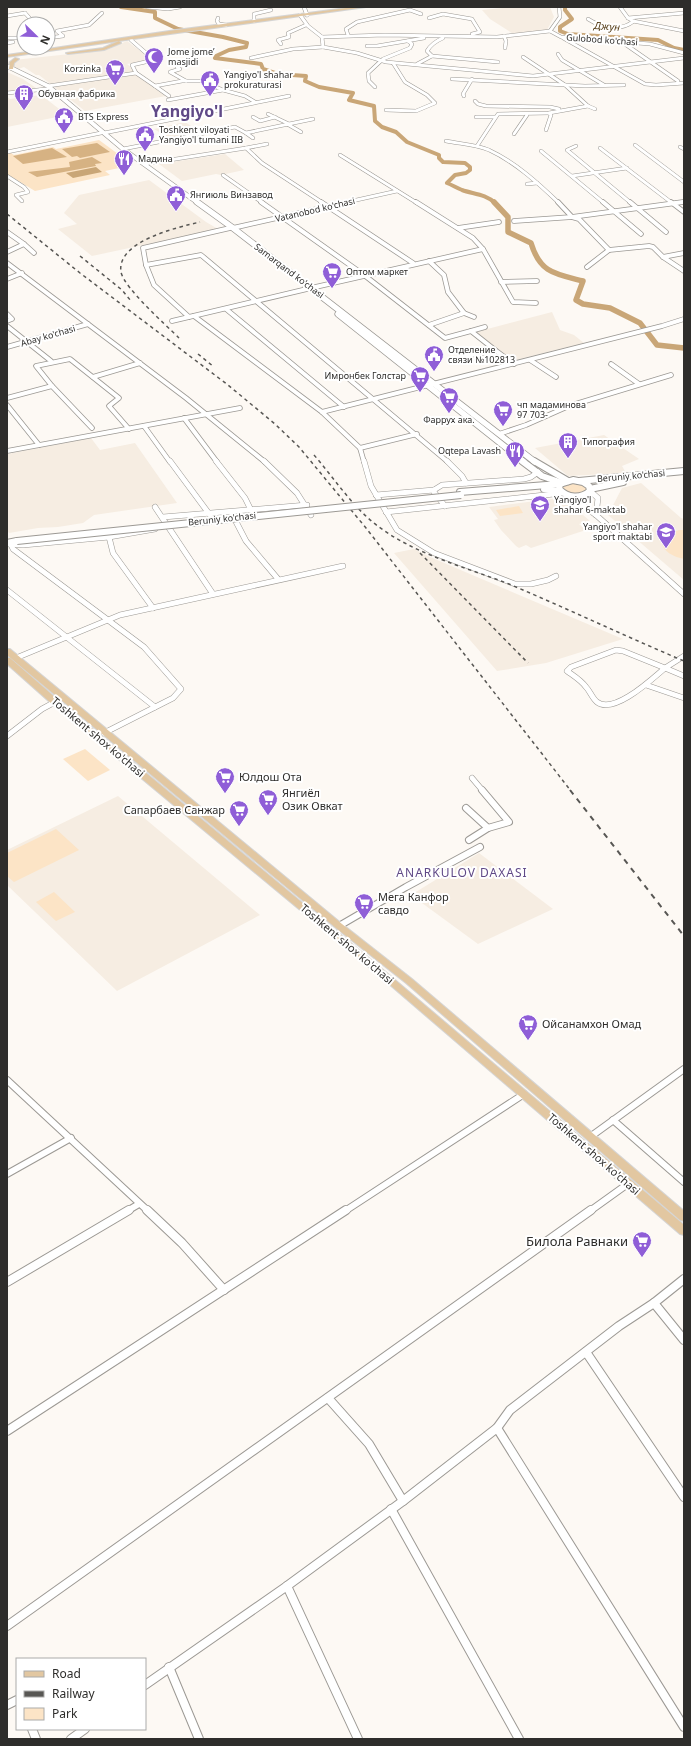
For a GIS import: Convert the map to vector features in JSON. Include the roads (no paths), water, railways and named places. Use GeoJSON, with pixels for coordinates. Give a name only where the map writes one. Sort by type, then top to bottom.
{"type":"FeatureCollection","features":[{"type":"Feature","properties":{"kind":"main road"},"geometry":{"type":"LineString","coordinates":[[7,56],[364,7]]}},
{"type":"Feature","properties":{"kind":"main road"},"geometry":{"type":"LineString","coordinates":[[56,45],[100,38],[119,41],[131,40],[175,32]]}},
{"type":"Feature","properties":{"kind":"main road"},"geometry":{"type":"LineString","coordinates":[[7,56],[106,47],[98,44],[99,41],[94,40],[56,45]]}},
{"type":"Feature","properties":{"kind":"main road"},"geometry":{"type":"LineString","coordinates":[[60,54],[104,49],[114,46],[119,41]]}},
{"type":"Feature","properties":{"kind":"main road"},"geometry":{"type":"LineString","coordinates":[[7,56],[17,59],[44,56]]}},
{"type":"Feature","properties":{"kind":"main road"},"geometry":{"type":"LineString","coordinates":[[8,68],[12,62],[17,59]]}},
{"type":"Feature","properties":{"kind":"main road","name":"Samarqand ko'chasi"},"geometry":{"type":"LineString","coordinates":[[8,68],[47,87],[142,164],[231,228],[541,466],[564,488]]}},
{"type":"Feature","properties":{"kind":"main road","name":"Samarqand ko'chasi"},"geometry":{"type":"LineString","coordinates":[[102,133],[142,164]]}},
{"type":"Feature","properties":{"kind":"main road","name":"Samarqand ko'chasi"},"geometry":{"type":"LineString","coordinates":[[309,288],[540,474],[564,488]]}},
{"type":"Feature","properties":{"kind":"main road","name":"Beruniy ko'chasi"},"geometry":{"type":"LineString","coordinates":[[460,494],[534,488],[564,488],[579,481],[684,472]]}},
{"type":"Feature","properties":{"kind":"main road","name":"Beruniy ko'chasi"},"geometry":{"type":"LineString","coordinates":[[8,543],[17,539],[529,486],[564,488],[584,495],[590,490],[616,483],[684,472]]}},
{"type":"Feature","properties":{"kind":"main road"},"geometry":{"type":"LineString","coordinates":[[529,486],[538,481],[540,474]]}},
{"type":"Feature","properties":{"kind":"main road","name":"Beruniy ko'chasi"},"geometry":{"type":"LineString","coordinates":[[579,481],[587,484],[590,490]]}},
{"type":"Feature","properties":{"kind":"main road","name":"Toshkent shox ko'chasi"},"geometry":{"type":"LineString","coordinates":[[7,651],[11,659],[55,702],[236,852],[629,1183],[682,1223]]}},
{"type":"Feature","properties":{"kind":"main road","name":"Toshkent shox ko'chasi"},"geometry":{"type":"LineString","coordinates":[[11,659],[408,981],[590,1137],[682,1223]]}},
{"type":"Feature","properties":{"kind":"street"},"geometry":{"type":"LineString","coordinates":[[7,16],[25,14],[26,7]]}},
{"type":"Feature","properties":{"kind":"street"},"geometry":{"type":"LineString","coordinates":[[148,7],[168,9],[180,7]]}},
{"type":"Feature","properties":{"kind":"street"},"geometry":{"type":"LineString","coordinates":[[304,7],[307,15]]}},
{"type":"Feature","properties":{"kind":"street","name":"Gulobod ko'chasi"},"geometry":{"type":"LineString","coordinates":[[559,7],[560,17],[550,31],[553,35],[561,37],[653,44],[684,52]]}},
{"type":"Feature","properties":{"kind":"street"},"geometry":{"type":"LineString","coordinates":[[620,7],[628,18],[634,21],[684,31]]}},
{"type":"Feature","properties":{"kind":"street"},"geometry":{"type":"LineString","coordinates":[[400,9],[404,11]]}},
{"type":"Feature","properties":{"kind":"street"},"geometry":{"type":"LineString","coordinates":[[254,21],[254,14],[271,10]]}},
{"type":"Feature","properties":{"kind":"street"},"geometry":{"type":"LineString","coordinates":[[348,35],[346,30],[357,22],[412,10],[421,14]]}},
{"type":"Feature","properties":{"kind":"street"},"geometry":{"type":"LineString","coordinates":[[56,37],[63,36],[57,31],[80,28],[92,24],[102,13]]}},
{"type":"Feature","properties":{"kind":"street"},"geometry":{"type":"LineString","coordinates":[[628,18],[684,13]]}},
{"type":"Feature","properties":{"kind":"street"},"geometry":{"type":"LineString","coordinates":[[429,18],[443,14],[472,19],[480,33],[460,36]]}},
{"type":"Feature","properties":{"kind":"street"},"geometry":{"type":"LineString","coordinates":[[300,15],[306,24],[322,37],[407,34],[445,37],[504,36],[550,31]]}},
{"type":"Feature","properties":{"kind":"street"},"geometry":{"type":"LineString","coordinates":[[218,18],[217,21],[219,24],[226,25]]}},
{"type":"Feature","properties":{"kind":"street"},"geometry":{"type":"LineString","coordinates":[[588,19],[616,29],[630,25],[634,21]]}},
{"type":"Feature","properties":{"kind":"street"},"geometry":{"type":"LineString","coordinates":[[281,44],[278,40],[289,37],[288,33],[306,24]]}},
{"type":"Feature","properties":{"kind":"street"},"geometry":{"type":"LineString","coordinates":[[366,46],[377,46],[430,36]]}},
{"type":"Feature","properties":{"kind":"street"},"geometry":{"type":"LineString","coordinates":[[504,36],[506,41],[505,48]]}},
{"type":"Feature","properties":{"kind":"street"},"geometry":{"type":"LineString","coordinates":[[322,37],[323,47]]}},
{"type":"Feature","properties":{"kind":"street"},"geometry":{"type":"LineString","coordinates":[[432,56],[432,54],[427,51],[428,48],[433,42],[445,37]]}},
{"type":"Feature","properties":{"kind":"street"},"geometry":{"type":"LineString","coordinates":[[561,37],[645,84],[661,85],[684,83]]}},
{"type":"Feature","properties":{"kind":"street"},"geometry":{"type":"LineString","coordinates":[[131,40],[154,60],[132,65],[136,73],[155,86],[168,98],[223,90]]}},
{"type":"Feature","properties":{"kind":"street"},"geometry":{"type":"LineString","coordinates":[[375,86],[369,81],[368,73],[379,61],[408,50],[412,45],[408,41]]}},
{"type":"Feature","properties":{"kind":"street"},"geometry":{"type":"LineString","coordinates":[[620,41],[678,81]]}},
{"type":"Feature","properties":{"kind":"street"},"geometry":{"type":"LineString","coordinates":[[7,43],[13,42]]}},
{"type":"Feature","properties":{"kind":"street"},"geometry":{"type":"LineString","coordinates":[[251,58],[293,49],[323,47],[357,53],[379,61],[525,76],[550,75],[684,58]]}},
{"type":"Feature","properties":{"kind":"street"},"geometry":{"type":"LineString","coordinates":[[558,54],[562,60],[604,85]]}},
{"type":"Feature","properties":{"kind":"street"},"geometry":{"type":"LineString","coordinates":[[417,64],[432,56],[498,62]]}},
{"type":"Feature","properties":{"kind":"street"},"geometry":{"type":"LineString","coordinates":[[523,57],[565,85],[588,106],[595,109]]}},
{"type":"Feature","properties":{"kind":"street"},"geometry":{"type":"LineString","coordinates":[[386,110],[416,111],[435,103],[427,95],[405,82],[393,63]]}},
{"type":"Feature","properties":{"kind":"street"},"geometry":{"type":"LineString","coordinates":[[177,67],[180,69],[170,72],[186,81]]}},
{"type":"Feature","properties":{"kind":"street"},"geometry":{"type":"LineString","coordinates":[[477,71],[481,79]]}},
{"type":"Feature","properties":{"kind":"street"},"geometry":{"type":"LineString","coordinates":[[7,93],[136,73]]}},
{"type":"Feature","properties":{"kind":"street"},"geometry":{"type":"LineString","coordinates":[[452,79],[481,79],[565,85],[624,85]]}},
{"type":"Feature","properties":{"kind":"street"},"geometry":{"type":"LineString","coordinates":[[464,96],[463,94],[472,79]]}},
{"type":"Feature","properties":{"kind":"street"},"geometry":{"type":"LineString","coordinates":[[155,86],[186,81],[203,81],[223,90],[246,96],[255,102]]}},
{"type":"Feature","properties":{"kind":"street"},"geometry":{"type":"LineString","coordinates":[[7,152],[289,96]]}},
{"type":"Feature","properties":{"kind":"street"},"geometry":{"type":"LineString","coordinates":[[475,101],[478,104],[486,106],[550,107],[561,110]]}},
{"type":"Feature","properties":{"kind":"street"},"geometry":{"type":"LineString","coordinates":[[503,103],[528,106]]}},
{"type":"Feature","properties":{"kind":"street"},"geometry":{"type":"LineString","coordinates":[[476,117],[495,117],[501,114],[549,113],[588,106]]}},
{"type":"Feature","properties":{"kind":"street"},"geometry":{"type":"LineString","coordinates":[[546,130],[551,115],[549,113]]}},
{"type":"Feature","properties":{"kind":"street"},"geometry":{"type":"LineString","coordinates":[[268,114],[301,132]]}},
{"type":"Feature","properties":{"kind":"street"},"geometry":{"type":"LineString","coordinates":[[514,134],[527,114]]}},
{"type":"Feature","properties":{"kind":"street"},"geometry":{"type":"LineString","coordinates":[[253,117],[260,121],[276,117]]}},
{"type":"Feature","properties":{"kind":"street"},"geometry":{"type":"LineString","coordinates":[[477,146],[495,117]]}},
{"type":"Feature","properties":{"kind":"street"},"geometry":{"type":"LineString","coordinates":[[246,133],[314,119]]}},
{"type":"Feature","properties":{"kind":"street"},"geometry":{"type":"LineString","coordinates":[[123,149],[235,127],[253,138]]}},
{"type":"Feature","properties":{"kind":"street"},"geometry":{"type":"LineString","coordinates":[[446,141],[477,146],[502,158],[537,183],[572,217],[578,219],[610,250]]}},
{"type":"Feature","properties":{"kind":"street"},"geometry":{"type":"LineString","coordinates":[[142,164],[268,144]]}},
{"type":"Feature","properties":{"kind":"street"},"geometry":{"type":"LineString","coordinates":[[635,145],[684,182]]}},
{"type":"Feature","properties":{"kind":"street"},"geometry":{"type":"LineString","coordinates":[[576,146],[566,150],[666,232]]}},
{"type":"Feature","properties":{"kind":"street"},"geometry":{"type":"LineString","coordinates":[[680,147],[684,149]]}},
{"type":"Feature","properties":{"kind":"street"},"geometry":{"type":"LineString","coordinates":[[246,148],[262,163],[413,263]]}},
{"type":"Feature","properties":{"kind":"street"},"geometry":{"type":"LineString","coordinates":[[600,148],[684,212]]}},
{"type":"Feature","properties":{"kind":"street"},"geometry":{"type":"LineString","coordinates":[[541,150],[641,234]]}},
{"type":"Feature","properties":{"kind":"street"},"geometry":{"type":"LineString","coordinates":[[340,155],[473,238],[483,249],[512,302],[536,303]]}},
{"type":"Feature","properties":{"kind":"street"},"geometry":{"type":"LineString","coordinates":[[572,176],[627,168]]}},
{"type":"Feature","properties":{"kind":"street"},"geometry":{"type":"LineString","coordinates":[[7,176],[28,192],[16,195],[22,201]]}},
{"type":"Feature","properties":{"kind":"street"},"geometry":{"type":"LineString","coordinates":[[223,176],[364,274],[445,338],[485,327]]}},
{"type":"Feature","properties":{"kind":"street"},"geometry":{"type":"LineString","coordinates":[[527,184],[537,183]]}},
{"type":"Feature","properties":{"kind":"street","name":"Vatanobod ko'chasi"},"geometry":{"type":"LineString","coordinates":[[360,448],[322,412],[191,316],[154,285],[146,265],[142,248],[397,191]]}},
{"type":"Feature","properties":{"kind":"street"},"geometry":{"type":"LineString","coordinates":[[514,221],[572,217],[684,202]]}},
{"type":"Feature","properties":{"kind":"street"},"geometry":{"type":"LineString","coordinates":[[458,228],[499,222]]}},
{"type":"Feature","properties":{"kind":"street"},"geometry":{"type":"LineString","coordinates":[[7,232],[34,253]]}},
{"type":"Feature","properties":{"kind":"street"},"geometry":{"type":"LineString","coordinates":[[7,252],[24,244]]}},
{"type":"Feature","properties":{"kind":"street"},"geometry":{"type":"LineString","coordinates":[[587,267],[610,250],[649,246],[653,247],[663,257],[684,272]]}},
{"type":"Feature","properties":{"kind":"street"},"geometry":{"type":"LineString","coordinates":[[172,321],[257,302],[364,274],[483,249]]}},
{"type":"Feature","properties":{"kind":"street"},"geometry":{"type":"LineString","coordinates":[[663,257],[684,253]]}},
{"type":"Feature","properties":{"kind":"street"},"geometry":{"type":"LineString","coordinates":[[146,265],[201,255],[376,399],[462,476],[466,483]]}},
{"type":"Feature","properties":{"kind":"street"},"geometry":{"type":"LineString","coordinates":[[429,261],[444,275],[448,292],[464,312],[474,316]]}},
{"type":"Feature","properties":{"kind":"street"},"geometry":{"type":"LineString","coordinates":[[7,263],[46,290],[88,324],[206,413],[290,485],[307,505],[311,515]]}},
{"type":"Feature","properties":{"kind":"street"},"geometry":{"type":"LineString","coordinates":[[7,279],[22,273]]}},
{"type":"Feature","properties":{"kind":"street"},"geometry":{"type":"LineString","coordinates":[[501,282],[537,281]]}},
{"type":"Feature","properties":{"kind":"street"},"geometry":{"type":"LineString","coordinates":[[226,309],[344,407]]}},
{"type":"Feature","properties":{"kind":"street"},"geometry":{"type":"LineString","coordinates":[[429,325],[456,317],[464,312]]}},
{"type":"Feature","properties":{"kind":"street"},"geometry":{"type":"LineString","coordinates":[[7,314],[12,319],[7,321]]}},
{"type":"Feature","properties":{"kind":"street"},"geometry":{"type":"LineString","coordinates":[[322,412],[530,360],[684,319]]}},
{"type":"Feature","properties":{"kind":"street","name":"Abay ko'chasi"},"geometry":{"type":"LineString","coordinates":[[7,347],[88,324]]}},
{"type":"Feature","properties":{"kind":"street"},"geometry":{"type":"LineString","coordinates":[[7,326],[50,361]]}},
{"type":"Feature","properties":{"kind":"street"},"geometry":{"type":"LineString","coordinates":[[471,331],[514,364]]}},
{"type":"Feature","properties":{"kind":"street"},"geometry":{"type":"LineString","coordinates":[[462,357],[495,350]]}},
{"type":"Feature","properties":{"kind":"street"},"geometry":{"type":"LineString","coordinates":[[92,428],[36,368],[38,365],[50,361],[70,359],[119,398],[109,406],[128,429]]}},
{"type":"Feature","properties":{"kind":"street"},"geometry":{"type":"LineString","coordinates":[[530,360],[556,377]]}},
{"type":"Feature","properties":{"kind":"street"},"geometry":{"type":"LineString","coordinates":[[93,377],[140,363]]}},
{"type":"Feature","properties":{"kind":"street"},"geometry":{"type":"LineString","coordinates":[[612,364],[639,384]]}},
{"type":"Feature","properties":{"kind":"street"},"geometry":{"type":"LineString","coordinates":[[499,434],[526,425],[569,406],[671,375]]}},
{"type":"Feature","properties":{"kind":"street"},"geometry":{"type":"LineString","coordinates":[[7,398],[52,386]]}},
{"type":"Feature","properties":{"kind":"street"},"geometry":{"type":"LineString","coordinates":[[7,405],[39,445]]}},
{"type":"Feature","properties":{"kind":"street"},"geometry":{"type":"LineString","coordinates":[[7,451],[206,413],[240,408]]}},
{"type":"Feature","properties":{"kind":"street"},"geometry":{"type":"LineString","coordinates":[[184,418],[245,498],[251,510]]}},
{"type":"Feature","properties":{"kind":"street"},"geometry":{"type":"LineString","coordinates":[[144,426],[210,514]]}},
{"type":"Feature","properties":{"kind":"street"},"geometry":{"type":"LineString","coordinates":[[416,434],[360,448],[371,486],[397,530],[434,553],[515,584],[531,584],[548,580],[556,576]]}},
{"type":"Feature","properties":{"kind":"street"},"geometry":{"type":"LineString","coordinates":[[376,495],[434,490],[442,485],[524,479],[540,474]]}},
{"type":"Feature","properties":{"kind":"street","name":"Beruniy ko'chasi"},"geometry":{"type":"LineString","coordinates":[[386,512],[445,506],[564,488]]}},
{"type":"Feature","properties":{"kind":"street","name":"Samarqand ko'chasi"},"geometry":{"type":"LineString","coordinates":[[564,488],[684,594]]}},
{"type":"Feature","properties":{"kind":"street"},"geometry":{"type":"LineString","coordinates":[[434,490],[445,506]]}},
{"type":"Feature","properties":{"kind":"street"},"geometry":{"type":"LineString","coordinates":[[590,490],[598,498],[596,515]]}},
{"type":"Feature","properties":{"kind":"street"},"geometry":{"type":"LineString","coordinates":[[163,517],[307,505]]}},
{"type":"Feature","properties":{"kind":"street"},"geometry":{"type":"LineString","coordinates":[[155,507],[213,594]]}},
{"type":"Feature","properties":{"kind":"street"},"geometry":{"type":"LineString","coordinates":[[232,512],[234,522],[243,538],[278,579]]}},
{"type":"Feature","properties":{"kind":"street"},"geometry":{"type":"LineString","coordinates":[[8,543],[109,537],[168,527],[234,522]]}},
{"type":"Feature","properties":{"kind":"street"},"geometry":{"type":"LineString","coordinates":[[109,537],[113,553],[153,608]]}},
{"type":"Feature","properties":{"kind":"street"},"geometry":{"type":"LineString","coordinates":[[8,543],[13,549],[144,647],[181,689],[173,698],[104,733]]}},
{"type":"Feature","properties":{"kind":"street"},"geometry":{"type":"LineString","coordinates":[[11,659],[120,615],[278,579],[343,566]]}},
{"type":"Feature","properties":{"kind":"street"},"geometry":{"type":"LineString","coordinates":[[7,590],[155,707]]}},
{"type":"Feature","properties":{"kind":"street"},"geometry":{"type":"LineString","coordinates":[[684,656],[665,668],[631,696],[618,702],[603,704],[598,702],[584,684],[567,671],[571,667],[616,650],[623,651],[665,668],[684,676]]}},
{"type":"Feature","properties":{"kind":"street"},"geometry":{"type":"LineString","coordinates":[[646,685],[684,698]]}},
{"type":"Feature","properties":{"kind":"street"},"geometry":{"type":"LineString","coordinates":[[7,736],[42,709],[55,702]]}},
{"type":"Feature","properties":{"kind":"street"},"geometry":{"type":"LineString","coordinates":[[469,840],[488,828],[509,822],[472,778]]}},
{"type":"Feature","properties":{"kind":"street"},"geometry":{"type":"LineString","coordinates":[[466,808],[488,828]]}},
{"type":"Feature","properties":{"kind":"street"},"geometry":{"type":"LineString","coordinates":[[339,926],[406,886],[480,847]]}},
{"type":"Feature","properties":{"kind":"street"},"geometry":{"type":"LineString","coordinates":[[590,1137],[684,1069]]}},
{"type":"Feature","properties":{"kind":"street"},"geometry":{"type":"LineString","coordinates":[[7,1080],[182,1243],[224,1290]]}},
{"type":"Feature","properties":{"kind":"street"},"geometry":{"type":"LineString","coordinates":[[7,1431],[524,1094]]}},
{"type":"Feature","properties":{"kind":"street"},"geometry":{"type":"LineString","coordinates":[[613,1120],[684,1182]]}},
{"type":"Feature","properties":{"kind":"street"},"geometry":{"type":"LineString","coordinates":[[7,1174],[71,1138]]}},
{"type":"Feature","properties":{"kind":"street"},"geometry":{"type":"LineString","coordinates":[[7,1626],[629,1183]]}},
{"type":"Feature","properties":{"kind":"street"},"geometry":{"type":"LineString","coordinates":[[7,1282],[139,1204]]}},
{"type":"Feature","properties":{"kind":"street"},"geometry":{"type":"LineString","coordinates":[[146,1684],[287,1586],[403,1501],[497,1428],[510,1410],[619,1326],[654,1303],[684,1279]]}},
{"type":"Feature","properties":{"kind":"street"},"geometry":{"type":"LineString","coordinates":[[654,1303],[684,1340]]}},
{"type":"Feature","properties":{"kind":"street"},"geometry":{"type":"LineString","coordinates":[[586,1352],[684,1497]]}},
{"type":"Feature","properties":{"kind":"street"},"geometry":{"type":"LineString","coordinates":[[328,1398],[369,1444],[403,1501]]}},
{"type":"Feature","properties":{"kind":"street"},"geometry":{"type":"LineString","coordinates":[[497,1428],[684,1727]]}},
{"type":"Feature","properties":{"kind":"street"},"geometry":{"type":"LineString","coordinates":[[391,1509],[519,1739]]}},
{"type":"Feature","properties":{"kind":"street"},"geometry":{"type":"LineString","coordinates":[[287,1586],[358,1739]]}},
{"type":"Feature","properties":{"kind":"street"},"geometry":{"type":"LineString","coordinates":[[170,1667],[199,1739]]}},
{"type":"Feature","properties":{"kind":"street"},"geometry":{"type":"LineString","coordinates":[[7,1705],[16,1700]]}},
{"type":"Feature","properties":{"kind":"street"},"geometry":{"type":"LineString","coordinates":[[71,1739],[84,1730]]}},
{"type":"Feature","properties":{"kind":"waterway"},"geometry":{"type":"LineString","coordinates":[[121,7],[155,12],[155,18],[178,29],[247,43],[246,47],[229,50],[216,56],[215,58],[261,64],[263,69],[278,74],[306,76],[305,81],[319,87],[353,93],[349,100],[374,106],[375,121],[382,127],[396,132],[407,142],[439,155],[439,158],[443,162],[465,163],[470,167],[470,170],[466,173],[455,175],[447,183],[462,190],[484,196],[495,203]]}},
{"type":"Feature","properties":{"kind":"waterway","name":"Джун"},"geometry":{"type":"LineString","coordinates":[[565,7],[565,10],[572,19],[560,27],[560,31],[568,34],[658,40],[674,48],[684,50]]}},
{"type":"Feature","properties":{"kind":"waterway"},"geometry":{"type":"LineString","coordinates":[[495,203],[508,217],[508,232],[531,243],[539,261],[544,266],[557,274],[583,281],[576,300],[583,304],[610,308],[640,323],[657,345],[684,348]]}},
{"type":"Feature","properties":{"kind":"railway"},"geometry":{"type":"LineString","coordinates":[[7,214],[80,273],[228,385],[275,424],[299,447],[366,528],[571,791]]}},
{"type":"Feature","properties":{"kind":"railway"},"geometry":{"type":"LineString","coordinates":[[179,338],[146,306],[124,279],[121,272],[122,261],[128,252],[138,244],[151,237],[200,222]]}},
{"type":"Feature","properties":{"kind":"railway"},"geometry":{"type":"LineString","coordinates":[[80,256],[122,290],[131,301]]}},
{"type":"Feature","properties":{"kind":"railway"},"geometry":{"type":"LineString","coordinates":[[198,354],[214,367]]}},
{"type":"Feature","properties":{"kind":"railway"},"geometry":{"type":"LineString","coordinates":[[314,455],[361,511],[379,527],[394,537],[425,553],[509,584],[684,661]]}},
{"type":"Feature","properties":{"kind":"railway"},"geometry":{"type":"LineString","coordinates":[[420,553],[528,663]]}},
{"type":"Feature","properties":{"kind":"railway"},"geometry":{"type":"LineString","coordinates":[[570,790],[684,936]]}},
{"type":"Feature","properties":{"kind":"place","name":"Jome jome’ masjidi"},"geometry":{"type":"Point","coordinates":[154,74]}},
{"type":"Feature","properties":{"kind":"place","name":"Korzinka"},"geometry":{"type":"Point","coordinates":[115,86]}},
{"type":"Feature","properties":{"kind":"place","name":"Yangiyo'l shahar prokuraturasi"},"geometry":{"type":"Point","coordinates":[210,97]}},
{"type":"Feature","properties":{"kind":"place","name":"Обувная фабрика"},"geometry":{"type":"Point","coordinates":[24,111]}},
{"type":"Feature","properties":{"kind":"place","name":"BTS Express"},"geometry":{"type":"Point","coordinates":[64,134]}},
{"type":"Feature","properties":{"kind":"place","name":"Toshkent viloyati Yangiyo'l tumani IIB"},"geometry":{"type":"Point","coordinates":[145,152]}},
{"type":"Feature","properties":{"kind":"place","name":"Мадина"},"geometry":{"type":"Point","coordinates":[124,176]}},
{"type":"Feature","properties":{"kind":"place","name":"Янгиюль Винзавод"},"geometry":{"type":"Point","coordinates":[176,212]}},
{"type":"Feature","properties":{"kind":"place","name":"Оптом маркет"},"geometry":{"type":"Point","coordinates":[332,289]}},
{"type":"Feature","properties":{"kind":"place","name":"Отделение связи №102813"},"geometry":{"type":"Point","coordinates":[434,372]}},
{"type":"Feature","properties":{"kind":"place","name":"Имронбек Голстар"},"geometry":{"type":"Point","coordinates":[420,393]}},
{"type":"Feature","properties":{"kind":"place","name":"Фаррух ака."},"geometry":{"type":"Point","coordinates":[449,414]}},
{"type":"Feature","properties":{"kind":"place","name":"чп мадаминова 97 703-"},"geometry":{"type":"Point","coordinates":[503,427]}},
{"type":"Feature","properties":{"kind":"place","name":"Типография"},"geometry":{"type":"Point","coordinates":[568,459]}},
{"type":"Feature","properties":{"kind":"place","name":"Oqtepa Lavash"},"geometry":{"type":"Point","coordinates":[515,468]}},
{"type":"Feature","properties":{"kind":"place","name":"Yangiyo'l shahar 6-maktab"},"geometry":{"type":"Point","coordinates":[540,522]}},
{"type":"Feature","properties":{"kind":"place","name":"Yangiyo'l shahar sport maktabi"},"geometry":{"type":"Point","coordinates":[666,549]}},
{"type":"Feature","properties":{"kind":"place","name":"Юлдош Ота"},"geometry":{"type":"Point","coordinates":[225,794]}},
{"type":"Feature","properties":{"kind":"place","name":"Янгиёл Озик Овкат"},"geometry":{"type":"Point","coordinates":[268,816]}},
{"type":"Feature","properties":{"kind":"place","name":"Сапарбаев Санжар"},"geometry":{"type":"Point","coordinates":[239,827]}},
{"type":"Feature","properties":{"kind":"place","name":"Мега Канфор савдо"},"geometry":{"type":"Point","coordinates":[364,920]}},
{"type":"Feature","properties":{"kind":"place","name":"Ойсанамхон Омад"},"geometry":{"type":"Point","coordinates":[528,1041]}},
{"type":"Feature","properties":{"kind":"place","name":"Билола Равнаки"},"geometry":{"type":"Point","coordinates":[642,1258]}},
{"type":"Feature","properties":{"kind":"district","name":"Yangiyo'l"},"geometry":{"type":"Point","coordinates":[187,111]}},
{"type":"Feature","properties":{"kind":"district","name":"ANARKULOV DAXASI"},"geometry":{"type":"Point","coordinates":[462,873]}}]}
